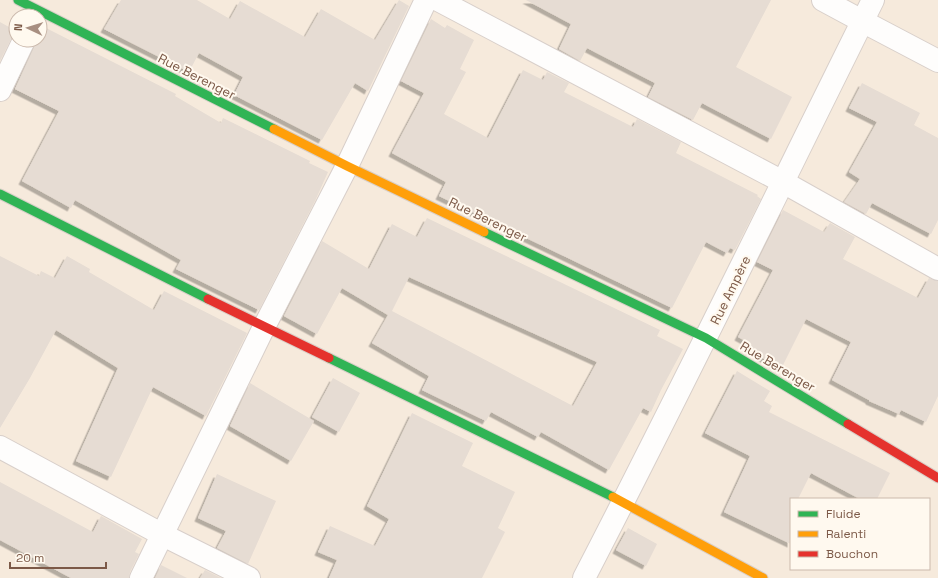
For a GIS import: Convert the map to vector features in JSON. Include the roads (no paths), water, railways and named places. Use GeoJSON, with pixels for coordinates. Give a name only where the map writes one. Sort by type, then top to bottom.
{"type":"FeatureCollection","features":[{"type":"Feature","properties":{"kind":"street","name":"Rue Berenger"},"geometry":{"type":"LineString","coordinates":[[18,0],[38,8]]}},
{"type":"Feature","properties":{"kind":"street"},"geometry":{"type":"LineString","coordinates":[[141,578],[264,327],[347,166],[426,0]]}},
{"type":"Feature","properties":{"kind":"street"},"geometry":{"type":"LineString","coordinates":[[438,0],[783,182],[938,269]]}},
{"type":"Feature","properties":{"kind":"street"},"geometry":{"type":"LineString","coordinates":[[824,0],[938,61]]}},
{"type":"Feature","properties":{"kind":"street","name":"Rue Ampère"},"geometry":{"type":"LineString","coordinates":[[584,578],[624,502],[706,338],[872,0]]}},
{"type":"Feature","properties":{"kind":"street","name":"Rue Berenger"},"geometry":{"type":"LineString","coordinates":[[48,13],[347,166],[706,338],[938,478]]}},
{"type":"Feature","properties":{"kind":"street"},"geometry":{"type":"LineString","coordinates":[[0,90],[20,48]]}},
{"type":"Feature","properties":{"kind":"street"},"geometry":{"type":"LineString","coordinates":[[0,194],[264,327],[624,502],[763,578]]}},
{"type":"Feature","properties":{"kind":"street"},"geometry":{"type":"LineString","coordinates":[[0,447],[163,535],[249,578]]}}]}
